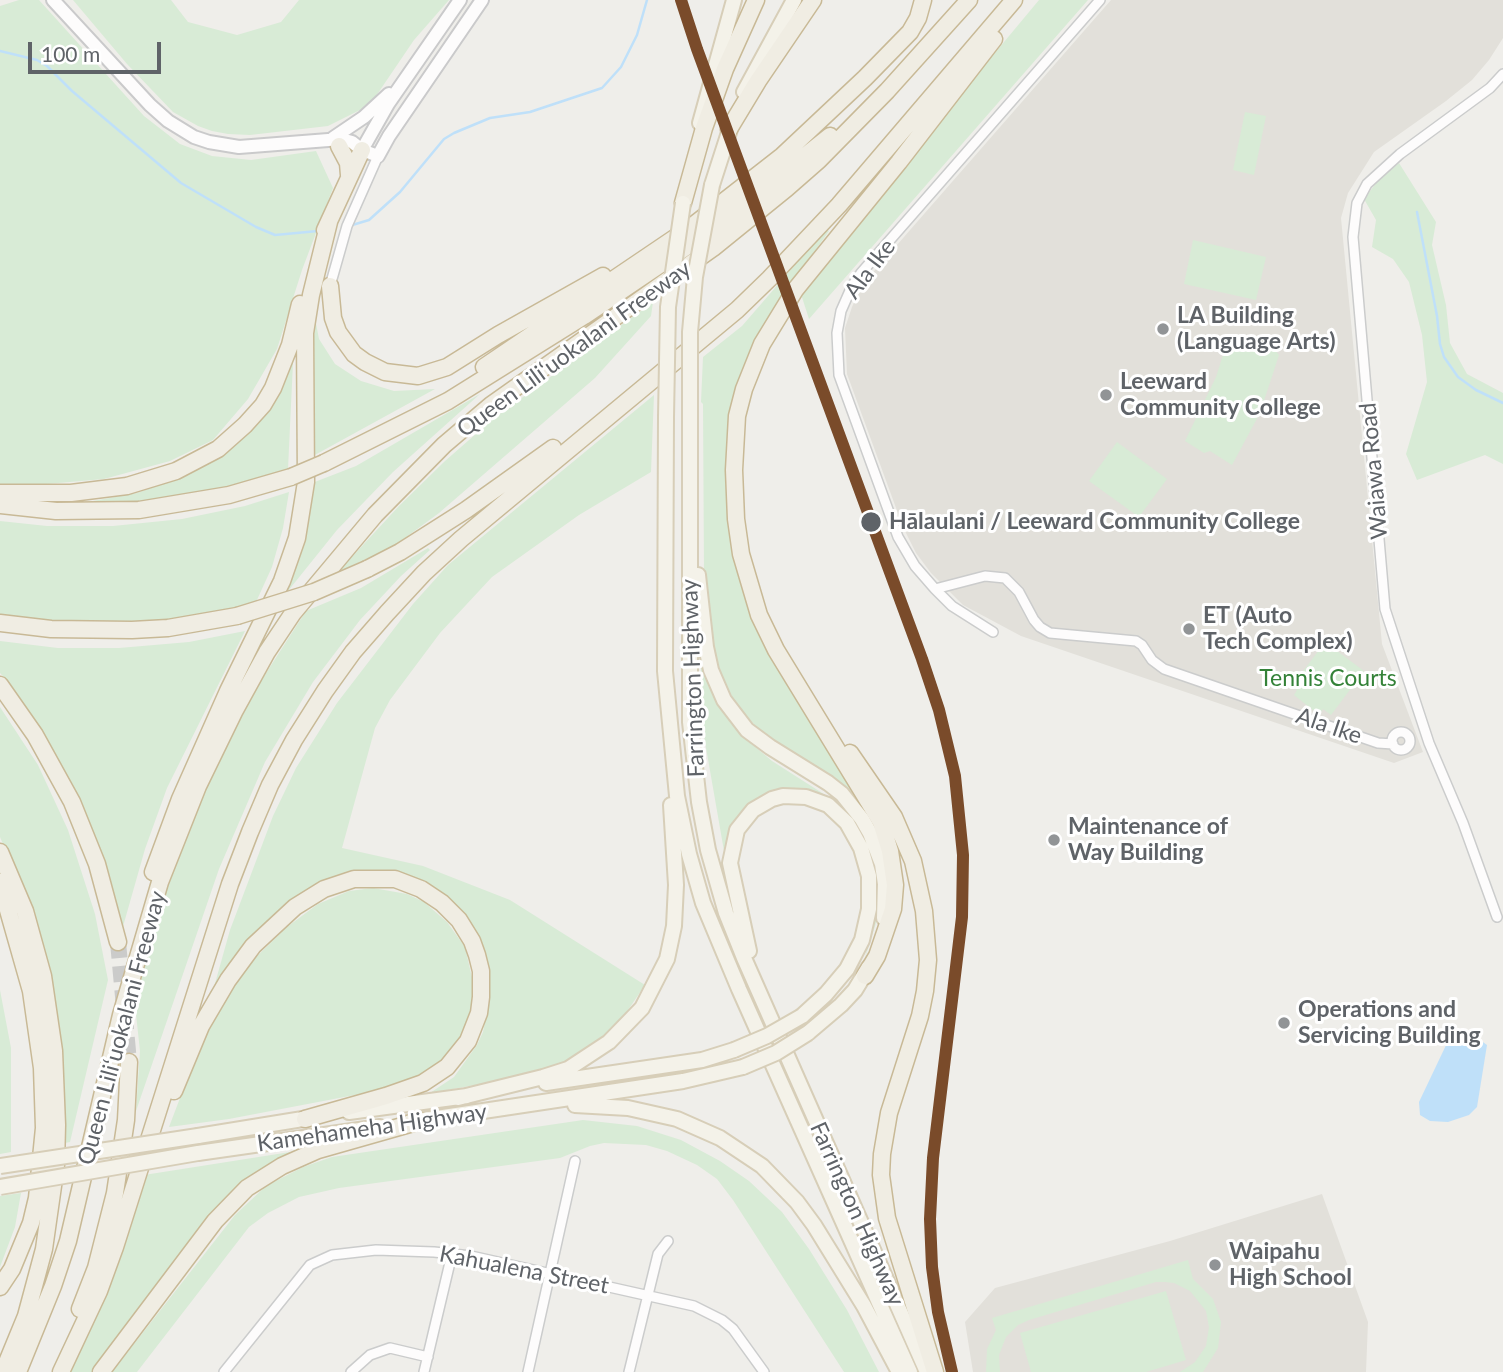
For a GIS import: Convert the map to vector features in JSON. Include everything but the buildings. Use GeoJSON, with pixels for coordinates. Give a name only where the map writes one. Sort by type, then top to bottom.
{"type":"FeatureCollection","features":[{"type":"Feature","properties":{"kind":"highway"},"geometry":{"type":"LineString","coordinates":[[683,203],[724,69],[756,0]]}},
{"type":"Feature","properties":{"kind":"highway"},"geometry":{"type":"LineString","coordinates":[[729,129],[813,0]]}},
{"type":"Feature","properties":{"kind":"highway"},"geometry":{"type":"LineString","coordinates":[[345,453],[446,393],[691,227],[782,156],[866,78],[910,32],[918,18],[923,0]]}},
{"type":"Feature","properties":{"kind":"highway","name":"Queen Liliʻuokalani Freeway"},"geometry":{"type":"LineString","coordinates":[[18,1372],[68,1241],[121,1015],[160,882],[198,786],[234,712],[267,652],[293,613],[341,553],[403,485],[491,405],[713,248],[787,188],[829,150],[969,0]]}},
{"type":"Feature","properties":{"kind":"highway"},"geometry":{"type":"LineString","coordinates":[[61,1372],[99,1292],[226,897],[250,832],[270,785],[325,691],[387,613],[461,538],[737,310],[839,205],[1014,0]]}},
{"type":"Feature","properties":{"kind":"highway"},"geometry":{"type":"LineString","coordinates":[[865,976],[877,956],[893,909],[895,885],[890,851],[881,822],[782,659],[759,615],[748,585],[737,531],[735,433],[744,389],[762,344],[795,290],[899,162],[1024,0]]}},
{"type":"Feature","properties":{"kind":"highway"},"geometry":{"type":"LineString","coordinates":[[0,505],[56,511],[139,510],[229,495],[291,477],[426,413],[584,316],[717,226],[840,127],[942,31]]}},
{"type":"Feature","properties":{"kind":"highway"},"geometry":{"type":"LineString","coordinates":[[332,141],[348,163],[349,174]]}},
{"type":"Feature","properties":{"kind":"highway"},"geometry":{"type":"LineString","coordinates":[[0,493],[71,493],[127,486],[176,471],[225,444],[263,405],[273,388],[290,345],[329,222],[362,150]]}},
{"type":"Feature","properties":{"kind":"highway"},"geometry":{"type":"LineString","coordinates":[[330,286],[333,318],[338,332],[355,354],[385,372],[418,376],[447,367],[514,325],[691,227]]}},
{"type":"Feature","properties":{"kind":"highway"},"geometry":{"type":"LineString","coordinates":[[121,1015],[146,895],[161,847],[228,691],[282,581],[297,538],[306,482],[305,333],[319,250]]}},
{"type":"Feature","properties":{"kind":"highway"},"geometry":{"type":"LineString","coordinates":[[0,623],[51,629],[168,628],[237,616],[295,599],[368,569],[411,545],[526,468],[737,310]]}},
{"type":"Feature","properties":{"kind":"highway"},"geometry":{"type":"LineString","coordinates":[[782,659],[894,817],[913,861],[920,888],[928,935],[925,991],[920,1016],[889,1113],[881,1175],[883,1198],[893,1241],[935,1372]]}},
{"type":"Feature","properties":{"kind":"highway"},"geometry":{"type":"LineString","coordinates":[[0,685],[36,735],[72,802],[97,864],[118,942]]}},
{"type":"Feature","properties":{"kind":"highway"},"geometry":{"type":"LineString","coordinates":[[0,852],[24,911],[43,976],[54,1051],[57,1125],[56,1165],[44,1249],[26,1316],[3,1372]]}},
{"type":"Feature","properties":{"kind":"highway"},"geometry":{"type":"LineString","coordinates":[[140,1167],[210,1009],[241,961],[268,932],[295,907],[337,883],[354,878],[395,880],[421,889],[442,903],[459,920],[477,955],[481,971],[481,997],[479,1013],[468,1041],[447,1067],[422,1083],[397,1093],[305,1119]]}},
{"type":"Feature","properties":{"kind":"highway"},"geometry":{"type":"LineString","coordinates":[[0,882],[33,1002],[42,1068],[44,1128],[31,1223],[12,1269],[0,1287]]}},
{"type":"Feature","properties":{"kind":"highway"},"geometry":{"type":"LineString","coordinates":[[52,1372],[83,1304],[108,1228],[122,1155],[129,1062]]}},
{"type":"Feature","properties":{"kind":"highway"},"geometry":{"type":"LineString","coordinates":[[101,1372],[215,1221],[247,1188],[282,1166],[318,1150],[420,1121]]}},
{"type":"Feature","properties":{"kind":"main road","name":"Farrington Highway"},"geometry":{"type":"LineString","coordinates":[[734,0],[703,108],[675,247],[668,307],[665,671],[677,796],[703,903],[775,1073],[910,1372]]}},
{"type":"Feature","properties":{"kind":"main road","name":"Farrington Highway"},"geometry":{"type":"LineString","coordinates":[[794,0],[757,64],[729,129],[712,185],[695,277],[690,332],[690,722],[699,803],[708,850],[726,913],[772,1026],[927,1372]]}},
{"type":"Feature","properties":{"kind":"main road","name":"Kamehameha Highway"},"geometry":{"type":"LineString","coordinates":[[0,1187],[198,1153],[718,1075],[776,1053],[808,1033],[841,1005],[865,976],[880,937],[886,904],[882,864],[870,833],[842,794],[747,730],[724,701],[711,670],[698,588],[690,420]]}},
{"type":"Feature","properties":{"kind":"main road"},"geometry":{"type":"LineString","coordinates":[[458,1098],[554,1074],[582,1062],[632,1020],[660,975],[671,944],[676,906],[673,819],[666,755],[665,671]]}},
{"type":"Feature","properties":{"kind":"main road"},"geometry":{"type":"LineString","coordinates":[[458,1098],[702,1060],[734,1050],[802,1016],[836,983],[856,953],[866,926],[870,892],[861,848],[854,833],[828,805],[806,797],[783,796],[762,803],[744,819],[733,840],[730,863],[748,946],[772,1026]]}},
{"type":"Feature","properties":{"kind":"main road","name":"Kamehameha Highway"},"geometry":{"type":"LineString","coordinates":[[0,1166],[458,1098]]}},
{"type":"Feature","properties":{"kind":"main road"},"geometry":{"type":"LineString","coordinates":[[503,1109],[578,1105],[628,1108],[677,1119],[702,1129],[743,1152],[781,1184],[814,1225],[864,1306],[899,1372]]}},
{"type":"Feature","properties":{"kind":"street"},"geometry":{"type":"LineString","coordinates":[[53,0],[150,104],[168,121],[194,137],[239,147],[352,142],[362,150],[378,156]]}},
{"type":"Feature","properties":{"kind":"street"},"geometry":{"type":"LineString","coordinates":[[362,150],[375,124],[460,0]]}},
{"type":"Feature","properties":{"kind":"street"},"geometry":{"type":"LineString","coordinates":[[330,286],[339,252],[378,156],[482,0]]}},
{"type":"Feature","properties":{"kind":"street","name":"Ala Ike"},"geometry":{"type":"LineString","coordinates":[[993,632],[952,606],[935,589],[915,566],[898,537],[844,394],[836,357],[837,333],[841,311],[861,273],[1100,0]]}},
{"type":"Feature","properties":{"kind":"street","name":"Waiawa Road"},"geometry":{"type":"LineString","coordinates":[[1497,917],[1463,822],[1429,743],[1385,609],[1353,237],[1357,203],[1373,177],[1490,88],[1503,74]]}},
{"type":"Feature","properties":{"kind":"street"},"geometry":{"type":"LineString","coordinates":[[332,141],[364,117],[405,79]]}},
{"type":"Feature","properties":{"kind":"street","name":"Ala Ike"},"geometry":{"type":"LineString","coordinates":[[935,589],[985,576],[1005,578],[1020,592],[1040,627],[1050,632],[1136,641],[1152,660],[1164,669],[1378,743],[1393,744]]}},
{"type":"Feature","properties":{"kind":"street"},"geometry":{"type":"LineString","coordinates":[[528,1372],[575,1161]]}},
{"type":"Feature","properties":{"kind":"street"},"geometry":{"type":"LineString","coordinates":[[629,1372],[658,1254],[667,1241]]}},
{"type":"Feature","properties":{"kind":"street","name":"Kahualena Street"},"geometry":{"type":"LineString","coordinates":[[224,1372],[301,1275],[320,1259],[376,1250],[452,1254],[494,1261],[694,1306],[722,1320],[744,1342],[764,1372]]}},
{"type":"Feature","properties":{"kind":"street"},"geometry":{"type":"LineString","coordinates":[[424,1372],[452,1254]]}},
{"type":"Feature","properties":{"kind":"street"},"geometry":{"type":"LineString","coordinates":[[351,1372],[370,1355],[390,1348],[428,1357]]}},
{"type":"Feature","properties":{"kind":"shaded area","name":"Leeward Community College"},"geometry":{"type":"Polygon","coordinates":[[[1111,0],[1503,0],[1503,38],[1489,60],[1472,80],[1446,101],[1374,152],[1348,193],[1341,218],[1382,644],[1423,752],[1394,763],[1021,636],[963,605],[931,573],[916,553],[903,527],[847,374],[845,328],[852,307],[862,285],[1111,0]]]}},
{"type":"Feature","properties":{"kind":"shaded area","name":"Waipahu High School"},"geometry":{"type":"Polygon","coordinates":[[[1322,1194],[1368,1322],[1366,1372],[973,1372],[965,1322],[995,1288],[1170,1241],[1322,1194]]]}},
{"type":"Feature","properties":{"kind":"green space"},"geometry":{"type":"Polygon","coordinates":[[[19,0],[39,0],[144,116],[180,144],[212,156],[251,160],[316,151],[333,188],[302,270],[277,349],[248,399],[213,440],[170,461],[104,479],[24,486],[0,484],[0,6],[19,0]]]}},
{"type":"Feature","properties":{"kind":"green space"},"geometry":{"type":"Polygon","coordinates":[[[73,0],[171,0],[188,22],[237,35],[281,22],[299,0],[449,0],[414,40],[374,99],[362,109],[328,126],[250,135],[212,131],[173,112],[127,64],[73,0]]]}},
{"type":"Feature","properties":{"kind":"green space"},"geometry":{"type":"Polygon","coordinates":[[[1039,0],[1088,0],[809,319],[799,288],[1039,0]]]}},
{"type":"Feature","properties":{"kind":"green space"},"geometry":{"type":"Polygon","coordinates":[[[1245,112],[1266,116],[1254,175],[1233,170],[1245,112]]]}},
{"type":"Feature","properties":{"kind":"green space"},"geometry":{"type":"Polygon","coordinates":[[[1399,163],[1436,222],[1432,245],[1446,305],[1450,343],[1467,374],[1503,393],[1503,464],[1485,455],[1417,480],[1406,454],[1427,382],[1422,335],[1409,282],[1393,259],[1372,247],[1376,220],[1364,199],[1380,178],[1399,163]]]}},
{"type":"Feature","properties":{"kind":"green space"},"geometry":{"type":"Polygon","coordinates":[[[826,229],[829,231],[788,289],[739,391],[743,583],[856,792],[855,796],[827,773],[779,746],[762,733],[737,706],[713,655],[704,574],[701,402],[703,357],[742,326],[826,229]]]}},
{"type":"Feature","properties":{"kind":"green space"},"geometry":{"type":"Polygon","coordinates":[[[1193,240],[1266,257],[1256,300],[1184,284],[1193,240]]]}},
{"type":"Feature","properties":{"kind":"green space"},"geometry":{"type":"Polygon","coordinates":[[[653,302],[651,316],[595,378],[439,513],[394,546],[338,572],[399,506],[493,419],[653,302]]]}},
{"type":"Feature","properties":{"kind":"green space"},"geometry":{"type":"Polygon","coordinates":[[[313,308],[319,339],[335,364],[361,381],[394,391],[435,389],[313,456],[313,308]]]}},
{"type":"Feature","properties":{"kind":"green space"},"geometry":{"type":"Polygon","coordinates":[[[1228,339],[1275,350],[1279,355],[1260,413],[1232,465],[1210,451],[1204,453],[1185,441],[1216,377],[1228,339]]]}},
{"type":"Feature","properties":{"kind":"green space"},"geometry":{"type":"Polygon","coordinates":[[[294,341],[288,469],[214,494],[144,504],[65,506],[137,493],[179,478],[257,419],[294,341]]]}},
{"type":"Feature","properties":{"kind":"green space"},"geometry":{"type":"Polygon","coordinates":[[[480,394],[393,472],[337,530],[288,591],[280,593],[307,485],[356,466],[480,394]]]}},
{"type":"Feature","properties":{"kind":"green space"},"geometry":{"type":"Polygon","coordinates":[[[654,395],[651,472],[579,515],[492,577],[440,633],[390,700],[375,728],[342,848],[423,866],[510,900],[645,985],[626,1013],[599,1043],[577,1058],[539,1074],[430,1093],[454,1077],[483,1032],[488,1006],[489,977],[485,958],[474,931],[382,872],[348,873],[316,885],[271,918],[242,948],[214,987],[230,930],[273,816],[296,768],[337,703],[413,604],[448,565],[654,395]]]}},
{"type":"Feature","properties":{"kind":"green space"},"geometry":{"type":"Polygon","coordinates":[[[1117,442],[1167,479],[1139,517],[1089,481],[1117,442]]]}},
{"type":"Feature","properties":{"kind":"green space"},"geometry":{"type":"Polygon","coordinates":[[[289,492],[283,528],[272,567],[256,602],[196,617],[120,624],[0,618],[0,521],[47,526],[113,526],[182,519],[245,506],[289,492]]]}},
{"type":"Feature","properties":{"kind":"green space"},"geometry":{"type":"Polygon","coordinates":[[[428,548],[430,550],[401,576],[360,620],[313,682],[265,762],[219,869],[136,1111],[140,1051],[134,996],[158,909],[184,836],[217,762],[250,698],[306,611],[361,588],[428,548]]]}},
{"type":"Feature","properties":{"kind":"green space"},"geometry":{"type":"Polygon","coordinates":[[[245,631],[167,788],[145,849],[122,930],[54,757],[9,683],[0,673],[0,641],[58,648],[119,648],[189,642],[245,631]]]}},
{"type":"Feature","properties":{"kind":"green space","name":"Tennis Courts"},"geometry":{"type":"Polygon","coordinates":[[[1325,642],[1364,671],[1331,715],[1323,709],[1319,715],[1294,695],[1297,690],[1292,686],[1325,642]]]}},
{"type":"Feature","properties":{"kind":"green space"},"geometry":{"type":"Polygon","coordinates":[[[701,659],[717,703],[740,734],[772,761],[830,798],[857,828],[873,863],[877,887],[876,923],[865,958],[875,910],[852,825],[796,793],[733,824],[724,851],[701,719],[701,659]]]}},
{"type":"Feature","properties":{"kind":"green space"},"geometry":{"type":"Polygon","coordinates":[[[0,707],[38,765],[68,830],[95,914],[108,980],[70,1142],[65,1143],[59,1030],[46,958],[0,837],[0,707]]]}},
{"type":"Feature","properties":{"kind":"green space"},"geometry":{"type":"Polygon","coordinates":[[[373,888],[407,894],[424,902],[447,922],[465,947],[473,982],[471,1011],[461,1039],[439,1064],[426,1074],[381,1090],[229,1119],[169,1127],[204,1035],[226,995],[251,962],[287,927],[318,904],[349,891],[373,888]]]}},
{"type":"Feature","properties":{"kind":"green space"},"geometry":{"type":"Polygon","coordinates":[[[0,990],[11,1048],[11,1152],[0,1154],[0,990]]]}},
{"type":"Feature","properties":{"kind":"green space"},"geometry":{"type":"Polygon","coordinates":[[[583,1120],[637,1126],[681,1140],[720,1161],[749,1181],[782,1212],[809,1249],[847,1310],[879,1372],[844,1372],[717,1179],[697,1165],[667,1151],[646,1145],[604,1143],[560,1158],[339,1188],[299,1197],[268,1213],[249,1227],[137,1372],[112,1372],[235,1215],[266,1186],[303,1167],[332,1157],[583,1120]]]}},
{"type":"Feature","properties":{"kind":"green space"},"geometry":{"type":"Polygon","coordinates":[[[303,1150],[261,1173],[94,1372],[71,1372],[104,1298],[144,1175],[303,1150]]]}},
{"type":"Feature","properties":{"kind":"green space"},"geometry":{"type":"Polygon","coordinates":[[[21,1193],[15,1227],[0,1267],[0,1196],[21,1193]]]}},
{"type":"Feature","properties":{"kind":"green space"},"geometry":{"type":"Polygon","coordinates":[[[1188,1260],[1193,1279],[1213,1299],[1221,1322],[1218,1348],[1203,1372],[1180,1372],[1195,1362],[1206,1346],[1209,1327],[1206,1311],[1190,1291],[1174,1283],[1156,1282],[1018,1325],[1006,1337],[999,1355],[1000,1372],[986,1372],[987,1349],[996,1330],[992,1318],[1188,1260]]]}},
{"type":"Feature","properties":{"kind":"green space"},"geometry":{"type":"Polygon","coordinates":[[[1166,1291],[1186,1360],[1146,1372],[1031,1372],[1020,1333],[1166,1291]]]}},
{"type":"Feature","properties":{"kind":"water"},"geometry":{"type":"Polygon","coordinates":[[[1458,1032],[1476,1037],[1487,1045],[1477,1107],[1469,1115],[1448,1122],[1430,1121],[1420,1115],[1419,1102],[1448,1041],[1458,1032]]]}},
{"type":"Feature","properties":{"kind":"waterway"},"geometry":{"type":"LineString","coordinates":[[349,226],[369,220],[400,192],[444,139],[454,133],[490,118],[530,112],[602,88],[621,67],[637,35],[647,0]]}},
{"type":"Feature","properties":{"kind":"waterway"},"geometry":{"type":"LineString","coordinates":[[0,51],[37,60],[47,66],[72,91],[181,183],[256,227],[275,235],[318,231]]}},
{"type":"Feature","properties":{"kind":"waterway"},"geometry":{"type":"LineString","coordinates":[[1417,212],[1444,357],[1458,377],[1476,390],[1503,403]]}},
{"type":"Feature","properties":{"kind":"tunnel"},"geometry":{"type":"LineString","coordinates":[[118,942],[129,1062]]}},
{"type":"Feature","properties":{"kind":"transit line"},"geometry":{"type":"LineString","coordinates":[[681,0],[922,659],[939,710],[955,776],[963,855],[962,917],[933,1158],[930,1219],[932,1267],[938,1312],[952,1372]]}},
{"type":"Feature","properties":{"kind":"place","name":"LA Building (Language Arts)"},"geometry":{"type":"Point","coordinates":[1163,329]}},
{"type":"Feature","properties":{"kind":"place","name":"Leeward Community College"},"geometry":{"type":"Point","coordinates":[1106,395]}},
{"type":"Feature","properties":{"kind":"place","name":"Hālaulani / Leeward Community College"},"geometry":{"type":"Point","coordinates":[871,522]}},
{"type":"Feature","properties":{"kind":"place","name":"ET (Auto Tech Complex)"},"geometry":{"type":"Point","coordinates":[1189,629]}},
{"type":"Feature","properties":{"kind":"place","name":"Maintenance of Way Building"},"geometry":{"type":"Point","coordinates":[1054,840]}},
{"type":"Feature","properties":{"kind":"place","name":"Operations and Servicing Building"},"geometry":{"type":"Point","coordinates":[1284,1023]}},
{"type":"Feature","properties":{"kind":"place","name":"Waipahu High School"},"geometry":{"type":"Point","coordinates":[1215,1265]}}]}
